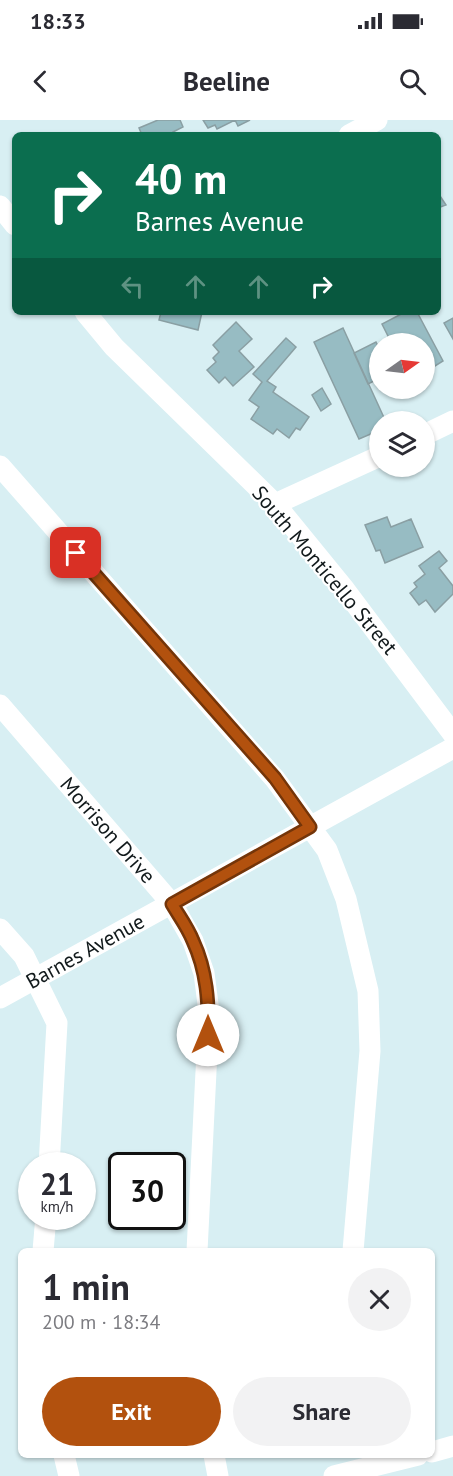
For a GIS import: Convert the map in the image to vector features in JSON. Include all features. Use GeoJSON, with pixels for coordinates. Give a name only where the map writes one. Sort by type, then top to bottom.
{"type":"FeatureCollection","features":[{"type":"Feature","properties":{"kind":"street"},"geometry":{"type":"LineString","coordinates":[[355,132],[377,120]]}},
{"type":"Feature","properties":{"kind":"street"},"geometry":{"type":"LineString","coordinates":[[0,206],[12,221]]}},
{"type":"Feature","properties":{"kind":"street","name":"South Monticello Street"},"geometry":{"type":"LineString","coordinates":[[87,315],[114,347],[274,504],[345,590],[453,734]]}},
{"type":"Feature","properties":{"kind":"street"},"geometry":{"type":"LineString","coordinates":[[435,430],[453,421]]}},
{"type":"Feature","properties":{"kind":"street"},"geometry":{"type":"LineString","coordinates":[[274,504],[369,461]]}},
{"type":"Feature","properties":{"kind":"street"},"geometry":{"type":"LineString","coordinates":[[0,466],[275,778],[327,850],[346,899],[368,991],[370,1051],[353,1248]]}},
{"type":"Feature","properties":{"kind":"street","name":"Morrison Drive"},"geometry":{"type":"LineString","coordinates":[[0,705],[172,904],[193,941],[204,973],[209,1012],[197,1248]]}},
{"type":"Feature","properties":{"kind":"street","name":"Barnes Avenue"},"geometry":{"type":"LineString","coordinates":[[0,998],[453,748]]}},
{"type":"Feature","properties":{"kind":"street"},"geometry":{"type":"LineString","coordinates":[[0,929],[24,956],[57,1023],[50,1152]]}},
{"type":"Feature","properties":{"kind":"street"},"geometry":{"type":"LineString","coordinates":[[44,1248],[45,1230]]}},
{"type":"Feature","properties":{"kind":"street"},"geometry":{"type":"LineString","coordinates":[[435,1451],[453,1446]]}},
{"type":"Feature","properties":{"kind":"street"},"geometry":{"type":"LineString","coordinates":[[65,1458],[69,1476]]}},
{"type":"Feature","properties":{"kind":"street"},"geometry":{"type":"LineString","coordinates":[[215,1458],[218,1476]]}},
{"type":"Feature","properties":{"kind":"street"},"geometry":{"type":"LineString","coordinates":[[334,1476],[407,1458]]}},
{"type":"Feature","properties":{"kind":"building"},"geometry":{"type":"Polygon","coordinates":[[[158,120],[180,120],[183,127],[173,132],[141,132],[139,128],[158,120]]]}},
{"type":"Feature","properties":{"kind":"building"},"geometry":{"type":"Polygon","coordinates":[[[203,120],[235,120],[217,129],[215,125],[208,128],[203,120]]]}},
{"type":"Feature","properties":{"kind":"building"},"geometry":{"type":"Polygon","coordinates":[[[235,120],[250,120],[238,126],[235,120]]]}},
{"type":"Feature","properties":{"kind":"building"},"geometry":{"type":"Polygon","coordinates":[[[441,198],[446,205],[441,207],[441,198]]]}},
{"type":"Feature","properties":{"kind":"building"},"geometry":{"type":"Polygon","coordinates":[[[160,315],[201,315],[198,330],[159,320],[160,315]]]}},
{"type":"Feature","properties":{"kind":"building"},"geometry":{"type":"Polygon","coordinates":[[[399,315],[419,315],[428,333],[386,333],[382,324],[399,315]]]}},
{"type":"Feature","properties":{"kind":"building"},"geometry":{"type":"Polygon","coordinates":[[[453,318],[453,339],[444,323],[453,318]]]}},
{"type":"Feature","properties":{"kind":"building"},"geometry":{"type":"Polygon","coordinates":[[[236,322],[252,339],[239,351],[254,367],[233,386],[225,377],[219,383],[207,370],[216,362],[213,358],[219,352],[213,345],[236,322]]]}},
{"type":"Feature","properties":{"kind":"building"},"geometry":{"type":"Polygon","coordinates":[[[343,328],[369,385],[369,399],[375,399],[381,411],[369,411],[369,435],[359,439],[314,342],[343,328]]]}},
{"type":"Feature","properties":{"kind":"building"},"geometry":{"type":"Polygon","coordinates":[[[286,338],[296,347],[267,381],[276,387],[273,392],[309,417],[300,430],[296,428],[289,438],[277,429],[273,434],[251,419],[259,407],[249,400],[262,382],[253,374],[286,338]]]}},
{"type":"Feature","properties":{"kind":"building"},"geometry":{"type":"Polygon","coordinates":[[[369,346],[368,384],[354,353],[369,346]]]}},
{"type":"Feature","properties":{"kind":"building"},"geometry":{"type":"Polygon","coordinates":[[[435,346],[443,361],[435,366],[435,346]]]}},
{"type":"Feature","properties":{"kind":"building"},"geometry":{"type":"Polygon","coordinates":[[[322,388],[331,404],[321,411],[312,395],[322,388]]]}},
{"type":"Feature","properties":{"kind":"building"},"geometry":{"type":"Polygon","coordinates":[[[387,517],[391,527],[411,519],[423,547],[385,563],[380,550],[376,551],[365,525],[387,517]]]}},
{"type":"Feature","properties":{"kind":"building"},"geometry":{"type":"Polygon","coordinates":[[[439,551],[447,561],[439,568],[453,586],[453,594],[435,612],[426,600],[419,605],[410,593],[417,587],[414,583],[425,574],[419,566],[439,551]]]}},
{"type":"Feature","properties":{"kind":"route"},"geometry":{"type":"LineString","coordinates":[[76,553],[275,778],[310,827],[172,904],[193,941],[204,973],[209,1012],[208,1035]]}}]}
